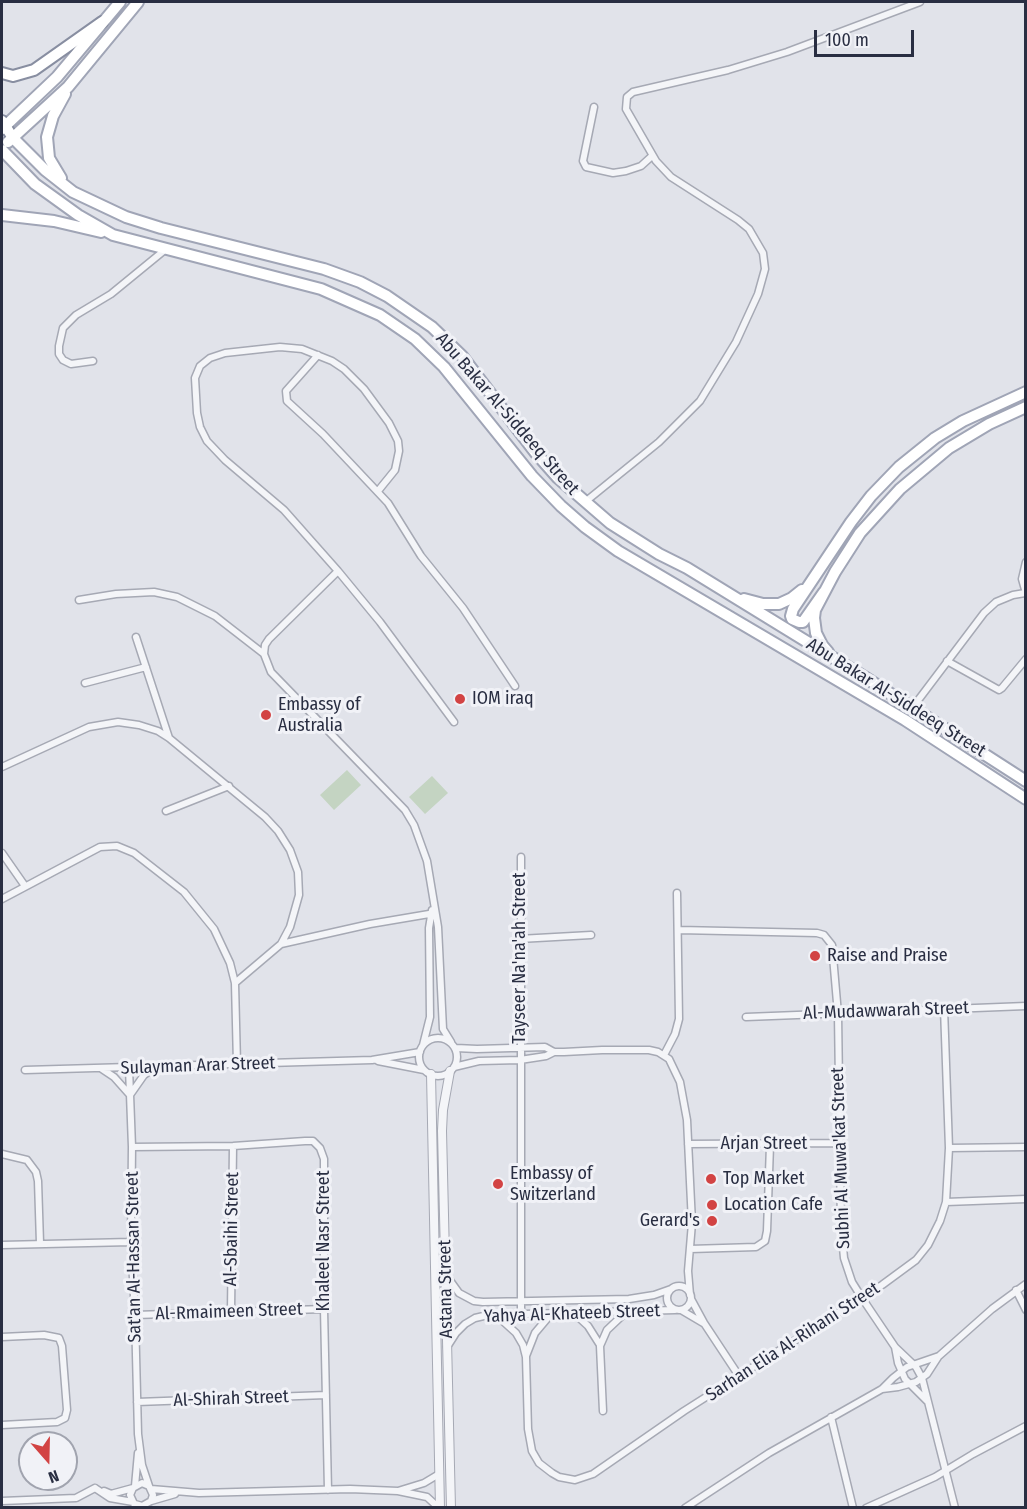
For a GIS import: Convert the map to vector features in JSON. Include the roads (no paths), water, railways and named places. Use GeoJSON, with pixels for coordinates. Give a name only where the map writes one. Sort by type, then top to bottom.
{"type":"FeatureCollection","features":[{"type":"Feature","properties":{"kind":"main road"},"geometry":{"type":"LineString","coordinates":[[3,126],[57,77],[120,2]]}},
{"type":"Feature","properties":{"kind":"main road"},"geometry":{"type":"LineString","coordinates":[[2,148],[68,87],[138,2]]}},
{"type":"Feature","properties":{"kind":"main road"},"geometry":{"type":"LineString","coordinates":[[2,73],[13,76],[34,70],[102,22]]}},
{"type":"Feature","properties":{"kind":"main road"},"geometry":{"type":"LineString","coordinates":[[68,87],[53,116],[47,145],[49,158],[57,173],[73,192]]}},
{"type":"Feature","properties":{"kind":"main road","name":"Abu Bakar Al-Siddeeq Street"},"geometry":{"type":"LineString","coordinates":[[3,126],[45,170],[73,192],[137,221],[324,269],[360,282],[387,296],[432,327],[462,356],[535,452],[558,478],[623,533],[687,568],[913,707],[1026,781]]}},
{"type":"Feature","properties":{"kind":"main road","name":"Abu Bakar Al-Siddeeq Street"},"geometry":{"type":"LineString","coordinates":[[2,148],[35,184],[78,215],[112,235],[321,289],[380,315],[415,339],[444,367],[532,476],[585,527],[618,551],[905,720],[1026,799]]}},
{"type":"Feature","properties":{"kind":"main road"},"geometry":{"type":"LineString","coordinates":[[2,215],[54,221],[112,235]]}},
{"type":"Feature","properties":{"kind":"main road"},"geometry":{"type":"LineString","coordinates":[[1026,392],[963,421],[935,438],[899,467],[850,522],[791,612],[795,622],[806,619],[860,533],[900,489],[949,448],[989,424],[1026,407]]}},
{"type":"Feature","properties":{"kind":"main road"},"geometry":{"type":"LineString","coordinates":[[734,597],[763,604],[779,604],[792,598],[809,584]]}},
{"type":"Feature","properties":{"kind":"main road"},"geometry":{"type":"LineString","coordinates":[[824,592],[815,610],[814,629],[822,645],[837,661]]}},
{"type":"Feature","properties":{"kind":"street"},"geometry":{"type":"LineString","coordinates":[[585,502],[646,453],[700,401],[736,342],[765,273],[763,253],[748,229],[738,220],[671,177],[652,156],[626,109],[627,97],[633,92],[758,62],[920,2]]}},
{"type":"Feature","properties":{"kind":"street"},"geometry":{"type":"LineString","coordinates":[[594,107],[584,161],[586,167],[613,173],[626,171],[640,166],[652,156]]}},
{"type":"Feature","properties":{"kind":"street"},"geometry":{"type":"LineString","coordinates":[[93,362],[71,364],[63,360],[59,354],[59,346],[63,328],[76,315],[111,294],[166,249]]}},
{"type":"Feature","properties":{"kind":"street"},"geometry":{"type":"LineString","coordinates":[[378,491],[389,478],[398,461],[398,441],[394,431],[354,379],[332,361],[302,349],[280,347],[248,349],[210,357],[200,366],[195,378],[197,414],[200,427],[212,448],[284,510],[338,571],[380,622],[454,722]]}},
{"type":"Feature","properties":{"kind":"street"},"geometry":{"type":"LineString","coordinates":[[318,355],[288,388],[285,398],[378,491],[421,556],[463,608],[515,686]]}},
{"type":"Feature","properties":{"kind":"street"},"geometry":{"type":"LineString","coordinates":[[913,707],[992,605],[1008,596],[1025,593],[1022,579],[1026,562]]}},
{"type":"Feature","properties":{"kind":"street"},"geometry":{"type":"LineString","coordinates":[[338,571],[269,639],[265,645],[264,654],[271,672],[363,765],[411,818],[424,849],[438,927],[443,1029],[458,1054],[452,1069]]}},
{"type":"Feature","properties":{"kind":"street"},"geometry":{"type":"LineString","coordinates":[[79,600],[116,594],[154,592],[177,597],[215,616],[264,654]]}},
{"type":"Feature","properties":{"kind":"street"},"geometry":{"type":"LineString","coordinates":[[136,637],[170,738]]}},
{"type":"Feature","properties":{"kind":"street"},"geometry":{"type":"LineString","coordinates":[[947,662],[999,690],[1026,659]]}},
{"type":"Feature","properties":{"kind":"street"},"geometry":{"type":"LineString","coordinates":[[85,683],[146,667]]}},
{"type":"Feature","properties":{"kind":"street"},"geometry":{"type":"LineString","coordinates":[[2,767],[77,732],[100,724],[118,722],[146,727],[170,738],[265,817],[286,842],[296,864],[299,883],[297,906],[290,927],[280,944],[235,983]]}},
{"type":"Feature","properties":{"kind":"street"},"geometry":{"type":"LineString","coordinates":[[166,811],[229,786]]}},
{"type":"Feature","properties":{"kind":"street"},"geometry":{"type":"LineString","coordinates":[[2,899],[100,847],[117,846],[128,849],[184,892],[214,929],[230,963],[235,983],[237,1064]]}},
{"type":"Feature","properties":{"kind":"street"},"geometry":{"type":"LineString","coordinates":[[2,853],[25,886]]}},
{"type":"Feature","properties":{"kind":"street","name":"Tayseer Na'na'ah Street"},"geometry":{"type":"LineString","coordinates":[[520,1314],[519,939],[521,856]]}},
{"type":"Feature","properties":{"kind":"street"},"geometry":{"type":"LineString","coordinates":[[664,1055],[675,1034],[679,1020],[677,893]]}},
{"type":"Feature","properties":{"kind":"street"},"geometry":{"type":"LineString","coordinates":[[280,944],[434,913]]}},
{"type":"Feature","properties":{"kind":"street"},"geometry":{"type":"LineString","coordinates":[[434,913],[429,928],[430,1017],[420,1052],[421,1064],[428,1072],[444,1075],[452,1069],[479,1061],[520,1060],[546,1056],[554,1052],[634,1050],[658,1052],[664,1055],[674,1068],[680,1082],[688,1144],[692,1223],[688,1271],[691,1297],[687,1307],[678,1310]]}},
{"type":"Feature","properties":{"kind":"street","name":"Subhi Al Muwa'kat Street"},"geometry":{"type":"LineString","coordinates":[[679,930],[821,933],[832,945],[838,1014],[842,1248],[848,1273],[895,1347]]}},
{"type":"Feature","properties":{"kind":"street"},"geometry":{"type":"LineString","coordinates":[[519,939],[591,935]]}},
{"type":"Feature","properties":{"kind":"street","name":"Al-Mudawwarah Street"},"geometry":{"type":"LineString","coordinates":[[746,1017],[1026,1006]]}},
{"type":"Feature","properties":{"kind":"street","name":"Sarhan Elia Al-Rihani Street"},"geometry":{"type":"LineString","coordinates":[[495,1314],[519,1336],[526,1357],[528,1429],[532,1452],[539,1463],[552,1473],[575,1480],[593,1474],[739,1376],[907,1268],[922,1253],[937,1228],[946,1202],[949,1148],[944,1008]]}},
{"type":"Feature","properties":{"kind":"street"},"geometry":{"type":"LineString","coordinates":[[423,1045],[436,1037],[444,1038],[453,1045],[477,1049],[545,1047],[554,1052]]}},
{"type":"Feature","properties":{"kind":"street","name":"Sulayman Arar Street"},"geometry":{"type":"LineString","coordinates":[[25,1070],[372,1060],[420,1052]]}},
{"type":"Feature","properties":{"kind":"street","name":"Sulayman Arar Street"},"geometry":{"type":"LineString","coordinates":[[372,1060],[428,1072]]}},
{"type":"Feature","properties":{"kind":"street"},"geometry":{"type":"LineString","coordinates":[[102,1069],[114,1077],[130,1095],[144,1075],[155,1067]]}},
{"type":"Feature","properties":{"kind":"street","name":"Sat'an Al-Hassan Street"},"geometry":{"type":"LineString","coordinates":[[129,1068],[132,1148],[131,1242],[139,1446],[134,1487]]}},
{"type":"Feature","properties":{"kind":"street","name":"Astana Street"},"geometry":{"type":"LineString","coordinates":[[451,1508],[442,1120],[445,1093],[452,1069]]}},
{"type":"Feature","properties":{"kind":"street","name":"Astana Street"},"geometry":{"type":"LineString","coordinates":[[428,1072],[440,1508]]}},
{"type":"Feature","properties":{"kind":"street","name":"Khaleel Nasr Street"},"geometry":{"type":"LineString","coordinates":[[132,1148],[233,1146],[305,1141],[313,1141],[320,1148],[324,1159],[324,1309],[328,1490]]}},
{"type":"Feature","properties":{"kind":"street","name":"Arjan Street"},"geometry":{"type":"LineString","coordinates":[[688,1144],[839,1143]]}},
{"type":"Feature","properties":{"kind":"street"},"geometry":{"type":"LineString","coordinates":[[690,1249],[756,1246],[765,1241],[770,1145]]}},
{"type":"Feature","properties":{"kind":"street","name":"Al-Sbaihi Street"},"geometry":{"type":"LineString","coordinates":[[231,1312],[233,1146]]}},
{"type":"Feature","properties":{"kind":"street"},"geometry":{"type":"LineString","coordinates":[[949,1148],[1026,1147]]}},
{"type":"Feature","properties":{"kind":"street"},"geometry":{"type":"LineString","coordinates":[[2,1154],[27,1160],[36,1172],[39,1181],[40,1243]]}},
{"type":"Feature","properties":{"kind":"street"},"geometry":{"type":"LineString","coordinates":[[946,1202],[1026,1198]]}},
{"type":"Feature","properties":{"kind":"street"},"geometry":{"type":"LineString","coordinates":[[2,1245],[131,1242]]}},
{"type":"Feature","properties":{"kind":"street"},"geometry":{"type":"LineString","coordinates":[[688,1271],[667,1295],[667,1302],[704,1323]]}},
{"type":"Feature","properties":{"kind":"street","name":"Yahya Al-Khateeb Street"},"geometry":{"type":"LineString","coordinates":[[446,1275],[459,1293],[474,1301],[629,1299],[654,1295],[673,1288]]}},
{"type":"Feature","properties":{"kind":"street"},"geometry":{"type":"LineString","coordinates":[[882,1389],[910,1385],[922,1378],[939,1356],[1026,1284]]}},
{"type":"Feature","properties":{"kind":"street"},"geometry":{"type":"LineString","coordinates":[[673,1288],[683,1287],[691,1297],[704,1323],[739,1376]]}},
{"type":"Feature","properties":{"kind":"street"},"geometry":{"type":"LineString","coordinates":[[1016,1290],[1026,1310]]}},
{"type":"Feature","properties":{"kind":"street","name":"Al-Rmaimeen Street"},"geometry":{"type":"LineString","coordinates":[[135,1315],[324,1309]]}},
{"type":"Feature","properties":{"kind":"street","name":"Yahya Al-Khateeb Street"},"geometry":{"type":"LineString","coordinates":[[447,1347],[465,1324],[475,1318],[495,1314],[678,1310]]}},
{"type":"Feature","properties":{"kind":"street"},"geometry":{"type":"LineString","coordinates":[[603,1411],[600,1346],[607,1330],[627,1311]]}},
{"type":"Feature","properties":{"kind":"street"},"geometry":{"type":"LineString","coordinates":[[574,1313],[588,1326],[600,1346]]}},
{"type":"Feature","properties":{"kind":"street","name":"Sarhan Elia Al-Rihani Street"},"geometry":{"type":"LineString","coordinates":[[526,1357],[535,1332],[551,1314]]}},
{"type":"Feature","properties":{"kind":"street"},"geometry":{"type":"LineString","coordinates":[[2,1337],[45,1335],[59,1338],[63,1346],[67,1410],[65,1418],[57,1422],[2,1425]]}},
{"type":"Feature","properties":{"kind":"street"},"geometry":{"type":"LineString","coordinates":[[895,1347],[922,1378],[947,1469],[955,1508]]}},
{"type":"Feature","properties":{"kind":"street"},"geometry":{"type":"LineString","coordinates":[[895,1347],[901,1371],[910,1385],[927,1401]]}},
{"type":"Feature","properties":{"kind":"street"},"geometry":{"type":"LineString","coordinates":[[685,1508],[769,1453],[882,1389],[901,1371],[939,1356]]}},
{"type":"Feature","properties":{"kind":"street","name":"Al-Shirah Street"},"geometry":{"type":"LineString","coordinates":[[137,1402],[326,1395]]}},
{"type":"Feature","properties":{"kind":"street"},"geometry":{"type":"LineString","coordinates":[[831,1417],[853,1508]]}},
{"type":"Feature","properties":{"kind":"street"},"geometry":{"type":"LineString","coordinates":[[866,1508],[928,1480],[1026,1426]]}},
{"type":"Feature","properties":{"kind":"street","name":"Sat'an Al-Hassan Street"},"geometry":{"type":"LineString","coordinates":[[139,1446],[150,1487]]}},
{"type":"Feature","properties":{"kind":"street"},"geometry":{"type":"LineString","coordinates":[[398,1491],[424,1483],[439,1474]]}},
{"type":"Feature","properties":{"kind":"street"},"geometry":{"type":"LineString","coordinates":[[2,1501],[76,1498],[95,1488],[111,1494],[142,1484],[181,1492],[207,1493],[398,1491],[426,1497],[440,1508]]}},
{"type":"Feature","properties":{"kind":"street"},"geometry":{"type":"LineString","coordinates":[[134,1487],[130,1495],[135,1505]]}},
{"type":"Feature","properties":{"kind":"street"},"geometry":{"type":"LineString","coordinates":[[149,1504],[153,1495],[150,1487]]}},
{"type":"Feature","properties":{"kind":"street"},"geometry":{"type":"LineString","coordinates":[[95,1488],[110,1498],[142,1506],[181,1492]]}},
{"type":"Feature","properties":{"kind":"street"},"geometry":{"type":"LineString","coordinates":[[34,1500],[34,1508]]}},
{"type":"Feature","properties":{"kind":"street"},"geometry":{"type":"LineString","coordinates":[[696,1501],[700,1508]]}},
{"type":"Feature","properties":{"kind":"place","name":"IOM iraq"},"geometry":{"type":"Point","coordinates":[460,699]}},
{"type":"Feature","properties":{"kind":"place","name":"Embassy of Australia"},"geometry":{"type":"Point","coordinates":[266,715]}},
{"type":"Feature","properties":{"kind":"place","name":"Raise and Praise"},"geometry":{"type":"Point","coordinates":[815,956]}},
{"type":"Feature","properties":{"kind":"place","name":"Top Market"},"geometry":{"type":"Point","coordinates":[711,1179]}},
{"type":"Feature","properties":{"kind":"place","name":"Embassy of Switzerland"},"geometry":{"type":"Point","coordinates":[498,1184]}},
{"type":"Feature","properties":{"kind":"place","name":"Location Cafe"},"geometry":{"type":"Point","coordinates":[712,1205]}},
{"type":"Feature","properties":{"kind":"place","name":"Gerard's"},"geometry":{"type":"Point","coordinates":[712,1221]}}]}
